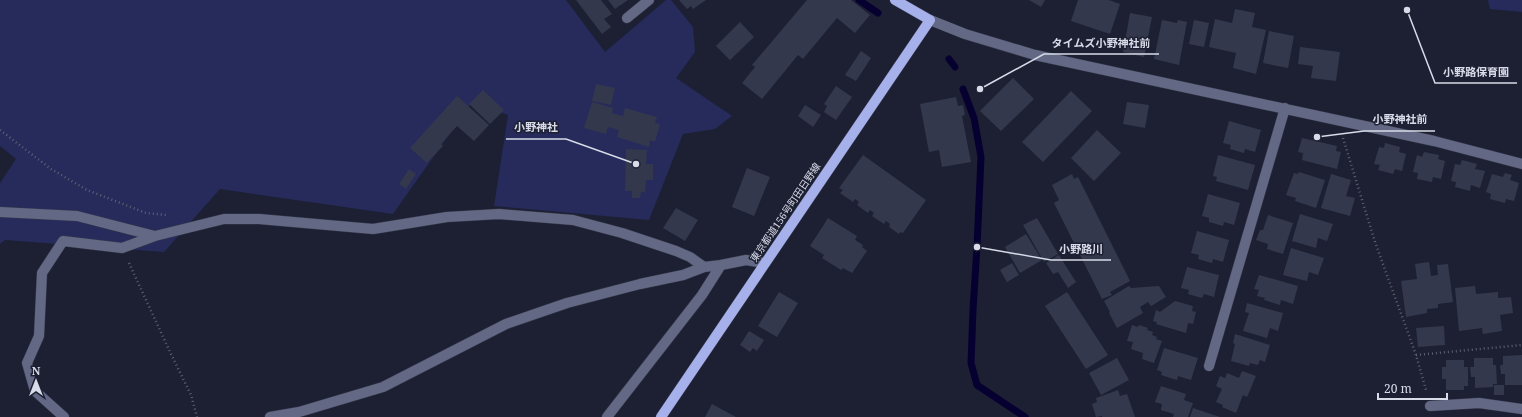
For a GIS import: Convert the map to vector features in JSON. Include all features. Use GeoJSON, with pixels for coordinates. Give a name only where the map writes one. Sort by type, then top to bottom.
{"type":"FeatureCollection","features":[{"type":"Feature","properties":{"kind":"main road"},"geometry":{"type":"LineString","coordinates":[[895,0],[930,20]]}},
{"type":"Feature","properties":{"kind":"main road","name":"東京都道156号町田日野線"},"geometry":{"type":"LineString","coordinates":[[661,417],[930,20]]}},
{"type":"Feature","properties":{"kind":"street"},"geometry":{"type":"LineString","coordinates":[[627,18],[649,0]]}},
{"type":"Feature","properties":{"kind":"street"},"geometry":{"type":"LineString","coordinates":[[930,20],[965,34],[1036,55],[1434,141],[1522,164]]}},
{"type":"Feature","properties":{"kind":"street"},"geometry":{"type":"LineString","coordinates":[[1209,366],[1285,108]]}},
{"type":"Feature","properties":{"kind":"street"},"geometry":{"type":"LineString","coordinates":[[0,212],[77,216],[155,236]]}},
{"type":"Feature","properties":{"kind":"street"},"geometry":{"type":"LineString","coordinates":[[64,417],[35,391],[27,363],[39,336],[42,273],[63,241],[122,248],[155,236],[224,219],[259,219],[373,229],[447,218],[499,214],[573,220],[676,251],[704,267]]}},
{"type":"Feature","properties":{"kind":"street"},"geometry":{"type":"LineString","coordinates":[[270,417],[299,412],[383,387],[513,322],[567,303],[640,284],[683,275],[704,267],[721,266],[746,260],[764,263]]}},
{"type":"Feature","properties":{"kind":"street"},"geometry":{"type":"LineString","coordinates":[[607,417],[702,295],[721,266]]}},
{"type":"Feature","properties":{"kind":"street"},"geometry":{"type":"LineString","coordinates":[[1430,406],[1479,403],[1522,409]]}},
{"type":"Feature","properties":{"kind":"path"},"geometry":{"type":"LineString","coordinates":[[1338,121],[1375,242],[1416,355],[1430,406]]}},
{"type":"Feature","properties":{"kind":"path"},"geometry":{"type":"LineString","coordinates":[[0,130],[51,169],[87,190],[146,213],[170,215]]}},
{"type":"Feature","properties":{"kind":"path"},"geometry":{"type":"LineString","coordinates":[[122,248],[191,395],[197,417]]}},
{"type":"Feature","properties":{"kind":"path"},"geometry":{"type":"LineString","coordinates":[[1416,355],[1522,346]]}},
{"type":"Feature","properties":{"kind":"shaded area"},"geometry":{"type":"Polygon","coordinates":[[[0,0],[566,0],[605,52],[666,0],[671,0],[693,27],[695,52],[676,78],[732,116],[715,129],[683,134],[649,220],[494,206],[508,115],[472,102],[393,214],[220,189],[164,252],[5,240],[0,244],[0,183],[16,159],[0,146],[0,0]]]}},
{"type":"Feature","properties":{"kind":"shaded area"},"geometry":{"type":"Polygon","coordinates":[[[1488,0],[1522,0],[1522,12],[1490,9],[1488,0]]]}},
{"type":"Feature","properties":{"kind":"building"},"geometry":{"type":"Polygon","coordinates":[[[576,0],[601,0],[612,14],[604,19],[611,27],[602,34],[576,0]]]}},
{"type":"Feature","properties":{"kind":"building"},"geometry":{"type":"Polygon","coordinates":[[[608,0],[628,0],[615,9],[608,0]]]}},
{"type":"Feature","properties":{"kind":"building"},"geometry":{"type":"Polygon","coordinates":[[[679,0],[706,0],[693,9],[691,6],[687,9],[679,0]]]}},
{"type":"Feature","properties":{"kind":"building"},"geometry":{"type":"Polygon","coordinates":[[[807,0],[851,0],[870,15],[855,33],[837,18],[803,59],[798,55],[762,99],[742,83],[755,67],[752,65],[807,0]]]}},
{"type":"Feature","properties":{"kind":"building"},"geometry":{"type":"Polygon","coordinates":[[[1029,0],[1045,0],[1041,7],[1029,0]]]}},
{"type":"Feature","properties":{"kind":"building"},"geometry":{"type":"Polygon","coordinates":[[[1078,0],[1109,0],[1120,4],[1110,34],[1071,21],[1078,0]]]}},
{"type":"Feature","properties":{"kind":"building"},"geometry":{"type":"Polygon","coordinates":[[[1235,9],[1255,13],[1252,27],[1266,30],[1256,74],[1233,68],[1236,53],[1209,47],[1215,19],[1232,23],[1235,9]]]}},
{"type":"Feature","properties":{"kind":"building"},"geometry":{"type":"Polygon","coordinates":[[[1130,13],[1152,17],[1144,57],[1123,52],[1130,13]]]}},
{"type":"Feature","properties":{"kind":"building"},"geometry":{"type":"Polygon","coordinates":[[[1162,20],[1177,23],[1178,20],[1187,22],[1179,65],[1154,59],[1162,20]]]}},
{"type":"Feature","properties":{"kind":"building"},"geometry":{"type":"Polygon","coordinates":[[[1194,20],[1209,23],[1204,47],[1189,44],[1194,20]]]}},
{"type":"Feature","properties":{"kind":"building"},"geometry":{"type":"Polygon","coordinates":[[[740,22],[754,37],[730,60],[716,46],[740,22]]]}},
{"type":"Feature","properties":{"kind":"building"},"geometry":{"type":"Polygon","coordinates":[[[1269,31],[1294,36],[1288,68],[1263,63],[1269,31]]]}},
{"type":"Feature","properties":{"kind":"building"},"geometry":{"type":"Polygon","coordinates":[[[1300,47],[1340,52],[1336,81],[1311,78],[1313,66],[1298,64],[1300,47]]]}},
{"type":"Feature","properties":{"kind":"building"},"geometry":{"type":"Polygon","coordinates":[[[861,51],[871,58],[856,81],[845,75],[861,51]]]}},
{"type":"Feature","properties":{"kind":"building"},"geometry":{"type":"Polygon","coordinates":[[[1013,78],[1034,99],[1001,131],[980,111],[1013,78]]]}},
{"type":"Feature","properties":{"kind":"building"},"geometry":{"type":"Polygon","coordinates":[[[596,84],[615,88],[611,105],[592,101],[596,84]]]}},
{"type":"Feature","properties":{"kind":"building"},"geometry":{"type":"Polygon","coordinates":[[[836,86],[852,97],[836,120],[824,112],[827,106],[824,104],[836,86]]]}},
{"type":"Feature","properties":{"kind":"building"},"geometry":{"type":"Polygon","coordinates":[[[483,90],[504,110],[490,124],[469,104],[483,90]]]}},
{"type":"Feature","properties":{"kind":"building"},"geometry":{"type":"Polygon","coordinates":[[[1071,91],[1092,111],[1043,162],[1022,142],[1071,91]]]}},
{"type":"Feature","properties":{"kind":"building"},"geometry":{"type":"Polygon","coordinates":[[[457,96],[489,125],[474,141],[457,126],[441,144],[443,146],[427,163],[410,148],[457,96]]]}},
{"type":"Feature","properties":{"kind":"building"},"geometry":{"type":"Polygon","coordinates":[[[956,97],[958,106],[963,105],[965,115],[962,116],[971,162],[942,167],[939,150],[929,152],[920,104],[956,97]]]}},
{"type":"Feature","properties":{"kind":"building"},"geometry":{"type":"Polygon","coordinates":[[[592,102],[613,108],[612,113],[623,116],[625,108],[657,117],[655,123],[660,124],[655,142],[650,140],[649,147],[617,137],[619,130],[608,127],[606,134],[584,128],[592,102]]]}},
{"type":"Feature","properties":{"kind":"building"},"geometry":{"type":"Polygon","coordinates":[[[1127,102],[1149,105],[1145,128],[1123,124],[1127,102]]]}},
{"type":"Feature","properties":{"kind":"building"},"geometry":{"type":"Polygon","coordinates":[[[805,105],[821,115],[813,127],[798,116],[805,105]]]}},
{"type":"Feature","properties":{"kind":"building"},"geometry":{"type":"Polygon","coordinates":[[[1229,121],[1261,130],[1255,152],[1245,149],[1244,153],[1230,149],[1231,145],[1223,143],[1229,121]]]}},
{"type":"Feature","properties":{"kind":"building"},"geometry":{"type":"Polygon","coordinates":[[[1097,130],[1121,153],[1094,181],[1071,158],[1097,130]]]}},
{"type":"Feature","properties":{"kind":"building"},"geometry":{"type":"Polygon","coordinates":[[[1302,138],[1337,146],[1336,151],[1341,152],[1337,169],[1302,160],[1303,153],[1298,152],[1302,138]]]}},
{"type":"Feature","properties":{"kind":"building"},"geometry":{"type":"Polygon","coordinates":[[[1385,143],[1400,147],[1399,152],[1406,154],[1402,171],[1395,169],[1393,174],[1378,170],[1380,165],[1374,164],[1379,147],[1384,148],[1385,143]]]}},
{"type":"Feature","properties":{"kind":"building"},"geometry":{"type":"Polygon","coordinates":[[[626,149],[647,150],[646,164],[653,164],[653,180],[646,180],[645,192],[641,192],[640,198],[632,198],[632,191],[625,191],[626,149]]]}},
{"type":"Feature","properties":{"kind":"building"},"geometry":{"type":"Polygon","coordinates":[[[1424,152],[1439,155],[1438,159],[1445,161],[1441,179],[1433,177],[1432,182],[1417,179],[1418,173],[1413,172],[1417,155],[1422,157],[1424,152]]]}},
{"type":"Feature","properties":{"kind":"building"},"geometry":{"type":"Polygon","coordinates":[[[863,155],[926,200],[903,233],[900,232],[899,234],[889,227],[890,224],[886,221],[884,224],[872,216],[874,213],[870,210],[868,213],[857,205],[859,202],[855,199],[853,202],[840,193],[843,190],[839,188],[863,155]]]}},
{"type":"Feature","properties":{"kind":"building"},"geometry":{"type":"Polygon","coordinates":[[[1218,155],[1255,165],[1248,190],[1216,181],[1217,177],[1213,176],[1218,155]]]}},
{"type":"Feature","properties":{"kind":"building"},"geometry":{"type":"Polygon","coordinates":[[[1462,160],[1477,164],[1475,169],[1485,171],[1480,188],[1471,185],[1470,191],[1455,187],[1456,182],[1451,181],[1455,164],[1460,165],[1462,160]]]}},
{"type":"Feature","properties":{"kind":"building"},"geometry":{"type":"Polygon","coordinates":[[[747,168],[770,177],[754,216],[732,207],[747,168]]]}},
{"type":"Feature","properties":{"kind":"building"},"geometry":{"type":"Polygon","coordinates":[[[409,169],[416,174],[406,189],[399,184],[409,169]]]}},
{"type":"Feature","properties":{"kind":"building"},"geometry":{"type":"Polygon","coordinates":[[[1299,172],[1325,180],[1316,208],[1295,201],[1296,198],[1286,195],[1294,173],[1298,174],[1299,172]]]}},
{"type":"Feature","properties":{"kind":"building"},"geometry":{"type":"Polygon","coordinates":[[[1505,173],[1512,175],[1510,180],[1519,183],[1514,201],[1506,199],[1505,203],[1490,199],[1491,194],[1486,192],[1492,174],[1503,177],[1505,173]]]}},
{"type":"Feature","properties":{"kind":"building"},"geometry":{"type":"Polygon","coordinates":[[[1072,174],[1074,179],[1078,177],[1130,281],[1110,292],[1112,295],[1102,299],[1054,203],[1059,200],[1052,185],[1072,174]]]}},
{"type":"Feature","properties":{"kind":"building"},"geometry":{"type":"Polygon","coordinates":[[[1331,174],[1351,180],[1346,196],[1355,198],[1350,216],[1321,208],[1331,174]]]}},
{"type":"Feature","properties":{"kind":"building"},"geometry":{"type":"Polygon","coordinates":[[[1208,194],[1240,203],[1234,225],[1224,222],[1223,226],[1209,222],[1209,218],[1202,216],[1208,194]]]}},
{"type":"Feature","properties":{"kind":"building"},"geometry":{"type":"Polygon","coordinates":[[[676,208],[698,220],[685,241],[663,228],[676,208]]]}},
{"type":"Feature","properties":{"kind":"building"},"geometry":{"type":"Polygon","coordinates":[[[1300,214],[1333,224],[1327,241],[1318,238],[1316,248],[1292,241],[1300,214]]]}},
{"type":"Feature","properties":{"kind":"building"},"geometry":{"type":"Polygon","coordinates":[[[1268,215],[1293,223],[1283,254],[1267,249],[1268,244],[1256,240],[1260,230],[1263,230],[1268,215]]]}},
{"type":"Feature","properties":{"kind":"building"},"geometry":{"type":"Polygon","coordinates":[[[828,218],[857,236],[855,240],[863,245],[862,247],[867,251],[852,273],[843,268],[841,270],[822,258],[824,255],[810,246],[828,218]]]}},
{"type":"Feature","properties":{"kind":"building"},"geometry":{"type":"Polygon","coordinates":[[[1037,218],[1058,254],[1044,262],[1023,225],[1037,218]]]}},
{"type":"Feature","properties":{"kind":"building"},"geometry":{"type":"Polygon","coordinates":[[[1197,231],[1229,240],[1223,262],[1213,259],[1212,263],[1198,259],[1199,255],[1191,253],[1197,231]]]}},
{"type":"Feature","properties":{"kind":"building"},"geometry":{"type":"Polygon","coordinates":[[[1026,234],[1042,260],[1020,273],[1005,247],[1026,234]]]}},
{"type":"Feature","properties":{"kind":"building"},"geometry":{"type":"Polygon","coordinates":[[[1291,248],[1324,258],[1318,275],[1309,272],[1307,281],[1283,275],[1291,248]]]}},
{"type":"Feature","properties":{"kind":"building"},"geometry":{"type":"Polygon","coordinates":[[[1059,255],[1076,282],[1068,288],[1058,272],[1053,274],[1046,263],[1059,255]]]}},
{"type":"Feature","properties":{"kind":"building"},"geometry":{"type":"Polygon","coordinates":[[[1429,262],[1431,276],[1438,275],[1437,265],[1448,264],[1453,302],[1438,304],[1438,308],[1427,309],[1427,313],[1406,317],[1401,281],[1417,279],[1415,264],[1429,262]]]}},
{"type":"Feature","properties":{"kind":"building"},"geometry":{"type":"Polygon","coordinates":[[[1012,263],[1019,275],[1007,282],[1000,270],[1012,263]]]}},
{"type":"Feature","properties":{"kind":"building"},"geometry":{"type":"Polygon","coordinates":[[[1187,267],[1219,275],[1214,297],[1204,294],[1202,298],[1188,294],[1189,290],[1181,288],[1187,267]]]}},
{"type":"Feature","properties":{"kind":"building"},"geometry":{"type":"Polygon","coordinates":[[[1259,275],[1298,286],[1293,304],[1281,300],[1280,305],[1257,296],[1259,290],[1254,289],[1259,275]]]}},
{"type":"Feature","properties":{"kind":"building"},"geometry":{"type":"Polygon","coordinates":[[[1129,286],[1131,288],[1159,286],[1166,297],[1151,306],[1148,302],[1140,307],[1143,313],[1117,328],[1104,301],[1129,286]]]}},
{"type":"Feature","properties":{"kind":"building"},"geometry":{"type":"Polygon","coordinates":[[[1475,286],[1476,294],[1498,292],[1498,298],[1511,297],[1513,313],[1500,315],[1502,331],[1483,334],[1482,328],[1459,331],[1455,288],[1475,286]]]}},
{"type":"Feature","properties":{"kind":"building"},"geometry":{"type":"Polygon","coordinates":[[[779,292],[798,303],[777,337],[758,326],[779,292]]]}},
{"type":"Feature","properties":{"kind":"building"},"geometry":{"type":"Polygon","coordinates":[[[1067,292],[1108,355],[1086,369],[1045,306],[1067,292]]]}},
{"type":"Feature","properties":{"kind":"building"},"geometry":{"type":"Polygon","coordinates":[[[1175,301],[1193,306],[1192,311],[1196,312],[1193,324],[1188,323],[1186,333],[1156,324],[1157,322],[1153,321],[1156,310],[1160,312],[1175,301]]]}},
{"type":"Feature","properties":{"kind":"building"},"geometry":{"type":"Polygon","coordinates":[[[1247,303],[1283,313],[1278,331],[1270,328],[1267,338],[1243,331],[1249,313],[1245,312],[1247,303]]]}},
{"type":"Feature","properties":{"kind":"building"},"geometry":{"type":"Polygon","coordinates":[[[1132,325],[1138,327],[1139,325],[1148,328],[1147,330],[1153,332],[1152,335],[1157,337],[1156,339],[1162,341],[1154,363],[1142,359],[1143,353],[1131,349],[1133,342],[1127,341],[1132,325]]]}},
{"type":"Feature","properties":{"kind":"building"},"geometry":{"type":"Polygon","coordinates":[[[1444,326],[1445,345],[1418,347],[1416,328],[1444,326]]]}},
{"type":"Feature","properties":{"kind":"building"},"geometry":{"type":"Polygon","coordinates":[[[749,331],[764,340],[757,351],[753,348],[750,352],[740,345],[749,331]]]}},
{"type":"Feature","properties":{"kind":"building"},"geometry":{"type":"Polygon","coordinates":[[[1235,334],[1270,345],[1265,362],[1260,360],[1258,365],[1250,363],[1249,366],[1231,361],[1235,344],[1233,343],[1235,334]]]}},
{"type":"Feature","properties":{"kind":"building"},"geometry":{"type":"Polygon","coordinates":[[[1164,348],[1198,358],[1191,380],[1178,376],[1177,380],[1161,375],[1162,372],[1157,370],[1164,348]]]}},
{"type":"Feature","properties":{"kind":"building"},"geometry":{"type":"Polygon","coordinates":[[[1522,355],[1522,385],[1505,385],[1505,374],[1501,374],[1500,365],[1503,365],[1503,356],[1522,355]]]}},
{"type":"Feature","properties":{"kind":"building"},"geometry":{"type":"Polygon","coordinates":[[[1117,358],[1129,380],[1101,395],[1089,373],[1117,358]]]}},
{"type":"Feature","properties":{"kind":"building"},"geometry":{"type":"Polygon","coordinates":[[[1474,358],[1493,358],[1493,365],[1496,365],[1497,384],[1493,384],[1493,387],[1475,388],[1475,377],[1471,377],[1470,367],[1474,367],[1474,358]]]}},
{"type":"Feature","properties":{"kind":"building"},"geometry":{"type":"Polygon","coordinates":[[[1446,360],[1464,360],[1464,367],[1468,367],[1468,386],[1464,386],[1464,390],[1446,390],[1446,379],[1442,379],[1442,367],[1446,367],[1446,360]]]}},
{"type":"Feature","properties":{"kind":"building"},"geometry":{"type":"Polygon","coordinates":[[[1242,371],[1256,376],[1247,397],[1243,395],[1236,413],[1222,407],[1223,405],[1216,402],[1222,389],[1216,386],[1220,376],[1225,378],[1227,373],[1239,378],[1242,371]]]}},
{"type":"Feature","properties":{"kind":"building"},"geometry":{"type":"Polygon","coordinates":[[[1494,385],[1504,385],[1504,395],[1494,395],[1494,385]]]}},
{"type":"Feature","properties":{"kind":"building"},"geometry":{"type":"Polygon","coordinates":[[[1161,386],[1186,394],[1184,400],[1193,403],[1188,417],[1173,417],[1174,414],[1161,410],[1162,404],[1155,402],[1161,386]]]}},
{"type":"Feature","properties":{"kind":"building"},"geometry":{"type":"Polygon","coordinates":[[[1118,390],[1120,396],[1127,394],[1135,417],[1096,417],[1092,404],[1097,402],[1096,398],[1118,390]]]}},
{"type":"Feature","properties":{"kind":"building"},"geometry":{"type":"Polygon","coordinates":[[[712,404],[736,417],[705,417],[712,404]]]}},
{"type":"Feature","properties":{"kind":"building"},"geometry":{"type":"Polygon","coordinates":[[[1193,408],[1220,417],[1190,417],[1193,408]]]}},
{"type":"Feature","properties":{"kind":"waterway"},"geometry":{"type":"LineString","coordinates":[[859,0],[878,13]]}},
{"type":"Feature","properties":{"kind":"waterway"},"geometry":{"type":"LineString","coordinates":[[949,59],[955,67]]}},
{"type":"Feature","properties":{"kind":"waterway"},"geometry":{"type":"LineString","coordinates":[[963,89],[974,118],[981,157],[971,363],[977,385],[1025,417]]}},
{"type":"Feature","properties":{"kind":"place","name":"小野路保育園"},"geometry":{"type":"Point","coordinates":[1407,10]}},
{"type":"Feature","properties":{"kind":"place","name":"タイムズ小野神社前"},"geometry":{"type":"Point","coordinates":[980,89]}},
{"type":"Feature","properties":{"kind":"place","name":"小野神社前"},"geometry":{"type":"Point","coordinates":[1317,137]}},
{"type":"Feature","properties":{"kind":"place","name":"小野神社"},"geometry":{"type":"Point","coordinates":[636,164]}},
{"type":"Feature","properties":{"kind":"place","name":"小野路川"},"geometry":{"type":"Point","coordinates":[977,247]}}]}
